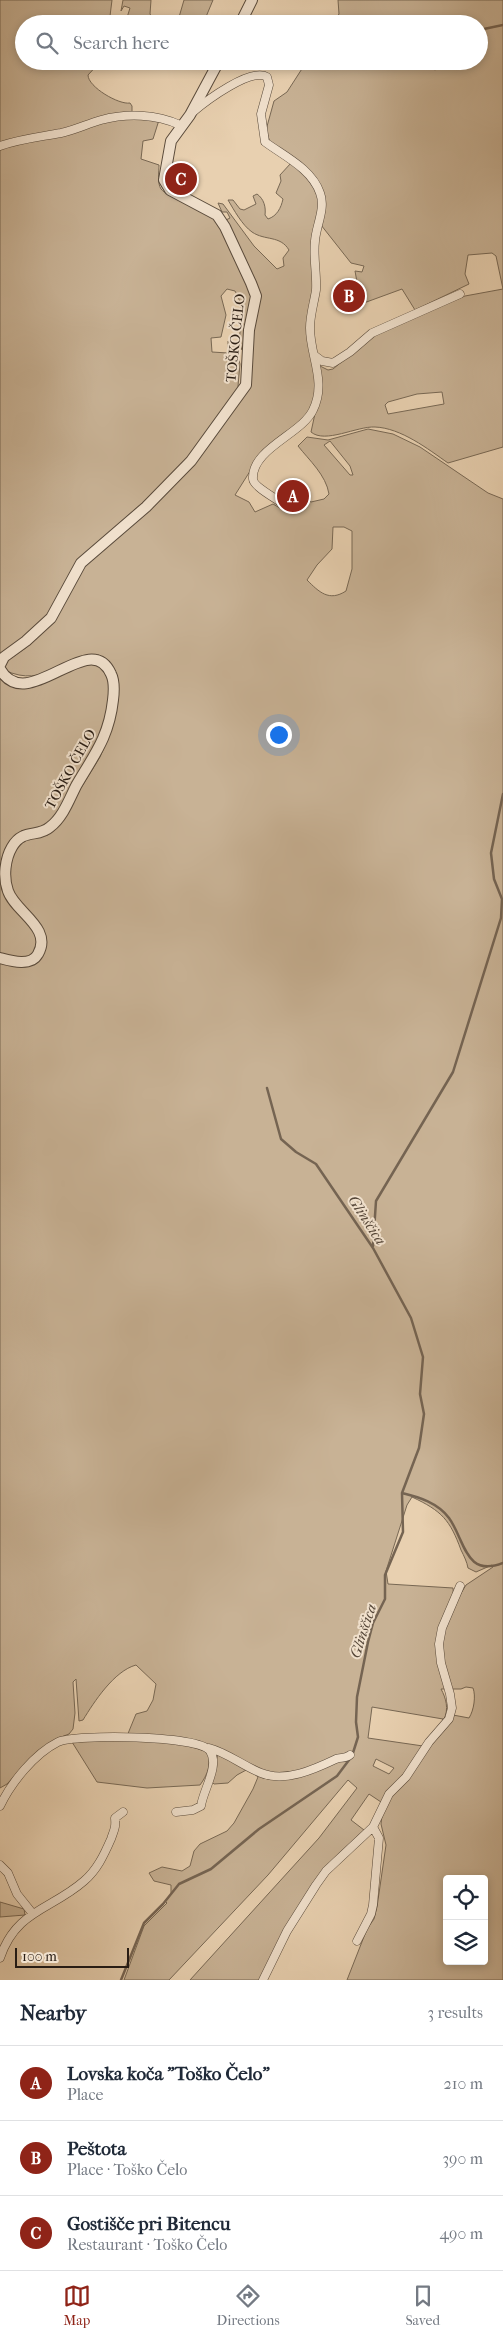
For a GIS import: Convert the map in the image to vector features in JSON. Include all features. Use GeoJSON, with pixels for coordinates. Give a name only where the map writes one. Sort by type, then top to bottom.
{"type":"FeatureCollection","features":[{"type":"Feature","properties":{"kind":"street"},"geometry":{"type":"LineString","coordinates":[[244,15],[252,0]]}},
{"type":"Feature","properties":{"kind":"street","name":"TOŠKO ČELO"},"geometry":{"type":"LineString","coordinates":[[0,958],[25,962],[35,959],[42,940],[38,929],[14,902],[8,892],[5,861],[18,838],[29,833],[48,829],[60,817],[105,737],[114,692],[113,677],[109,668],[102,661],[94,659],[74,663],[43,680],[21,683],[9,679],[0,667],[4,657],[43,627],[81,563],[146,507],[191,461],[246,385],[247,345],[255,304],[254,290],[221,220],[212,212],[176,194],[165,185],[164,172],[167,152],[180,125],[190,115],[214,70]]}},
{"type":"Feature","properties":{"kind":"street"},"geometry":{"type":"LineString","coordinates":[[190,115],[212,96],[245,79],[259,74],[267,77],[269,85],[261,114],[265,142],[313,179],[321,193],[321,206],[314,244],[316,289],[310,327],[319,388],[314,410],[301,426],[267,451],[255,467],[252,477],[254,484],[290,508]]}},
{"type":"Feature","properties":{"kind":"street"},"geometry":{"type":"LineString","coordinates":[[0,146],[26,138],[62,133],[102,120],[128,116],[165,118],[180,125]]}},
{"type":"Feature","properties":{"kind":"street"},"geometry":{"type":"LineString","coordinates":[[314,355],[322,361],[333,363],[350,352],[372,333],[460,294]]}},
{"type":"Feature","properties":{"kind":"street"},"geometry":{"type":"LineString","coordinates":[[263,1980],[288,1931],[316,1885],[326,1872],[373,1826],[389,1794],[406,1777],[429,1742],[449,1719],[452,1708],[441,1663],[439,1644],[442,1628],[460,1586]]}},
{"type":"Feature","properties":{"kind":"street"},"geometry":{"type":"LineString","coordinates":[[0,1806],[6,1791],[16,1777],[58,1742],[77,1739],[158,1738],[192,1741],[272,1776],[310,1770],[338,1758],[350,1756]]}},
{"type":"Feature","properties":{"kind":"street"},"geometry":{"type":"LineString","coordinates":[[176,1812],[193,1810],[201,1806],[213,1759],[209,1748]]}},
{"type":"Feature","properties":{"kind":"street"},"geometry":{"type":"LineString","coordinates":[[0,1958],[11,1934],[33,1914],[83,1882],[92,1873],[108,1848],[116,1830],[114,1818],[123,1812]]}},
{"type":"Feature","properties":{"kind":"street"},"geometry":{"type":"LineString","coordinates":[[357,1940],[371,1914],[373,1905],[379,1838],[373,1826]]}},
{"type":"Feature","properties":{"kind":"street"},"geometry":{"type":"LineString","coordinates":[[0,1865],[8,1873],[17,1894],[33,1914]]}},
{"type":"Feature","properties":{"kind":"shaded area"},"geometry":{"type":"Polygon","coordinates":[[[0,0],[112,0],[110,15],[15,15],[15,70],[93,70],[88,75],[89,80],[98,90],[119,101],[130,103],[132,114],[129,118],[159,120],[153,139],[143,141],[141,159],[159,165],[158,177],[161,189],[218,221],[251,293],[251,303],[242,350],[240,337],[242,316],[235,291],[227,289],[221,296],[226,315],[221,337],[211,338],[212,352],[228,353],[228,341],[234,343],[240,364],[238,386],[240,392],[208,434],[167,481],[79,559],[59,597],[43,621],[0,656],[0,0]]]}},
{"type":"Feature","properties":{"kind":"shaded area"},"geometry":{"type":"Polygon","coordinates":[[[123,0],[151,0],[151,15],[128,15],[130,8],[124,6],[121,11],[123,0]]]}},
{"type":"Feature","properties":{"kind":"shaded area"},"geometry":{"type":"Polygon","coordinates":[[[184,0],[213,0],[207,15],[180,15],[184,0]]]}},
{"type":"Feature","properties":{"kind":"shaded area"},"geometry":{"type":"Polygon","coordinates":[[[338,0],[503,0],[503,289],[496,256],[492,253],[468,255],[465,274],[469,284],[415,310],[402,289],[361,304],[355,271],[362,272],[364,266],[351,263],[321,225],[317,180],[270,142],[266,130],[274,101],[287,92],[301,70],[488,70],[488,15],[338,15],[338,0]]]}},
{"type":"Feature","properties":{"kind":"shaded area"},"geometry":{"type":"Polygon","coordinates":[[[291,163],[302,171],[319,195],[314,291],[310,311],[318,382],[312,408],[301,421],[264,449],[235,495],[249,502],[255,512],[273,504],[287,512],[295,508],[295,502],[301,496],[311,502],[324,499],[329,494],[324,480],[298,446],[307,437],[328,440],[368,429],[393,434],[420,447],[488,493],[503,499],[503,1980],[347,1980],[367,1929],[374,1919],[377,1907],[386,1845],[381,1824],[383,1806],[441,1727],[443,1719],[372,1707],[368,1738],[423,1746],[414,1763],[381,1802],[369,1794],[351,1820],[364,1830],[335,1857],[260,1980],[190,1980],[319,1838],[357,1788],[348,1780],[268,1875],[169,1980],[124,1980],[144,1926],[167,1903],[165,1901],[171,1894],[171,1885],[154,1881],[149,1873],[162,1867],[182,1871],[190,1866],[194,1851],[200,1844],[227,1831],[234,1823],[258,1777],[248,1769],[228,1783],[214,1784],[211,1781],[219,1750],[197,1742],[174,1738],[127,1736],[136,1714],[147,1711],[153,1700],[156,1684],[136,1665],[128,1668],[112,1680],[83,1720],[79,1721],[76,1679],[73,1682],[75,1713],[73,1729],[69,1734],[56,1739],[20,1770],[7,1784],[0,1788],[0,962],[15,965],[35,963],[40,960],[46,945],[9,888],[8,862],[15,846],[31,837],[48,835],[63,817],[100,757],[109,736],[115,714],[117,678],[112,667],[99,655],[73,659],[43,674],[32,676],[19,675],[4,670],[4,663],[27,647],[54,622],[86,562],[193,463],[249,388],[250,352],[258,296],[226,220],[230,218],[227,212],[222,212],[218,203],[223,204],[254,246],[277,269],[284,266],[283,258],[289,250],[281,242],[257,235],[248,229],[228,200],[233,200],[240,209],[244,210],[256,204],[253,196],[257,194],[264,203],[265,215],[268,219],[271,218],[278,211],[283,199],[276,193],[281,181],[280,175],[291,163]],[[330,441],[324,445],[350,475],[353,475],[350,466],[330,441]],[[333,527],[332,549],[317,565],[307,580],[320,592],[329,596],[346,591],[352,569],[352,531],[344,527],[333,527]],[[412,1497],[407,1505],[386,1571],[388,1584],[453,1588],[454,1605],[466,1585],[493,1567],[492,1565],[476,1572],[468,1568],[453,1531],[444,1518],[431,1507],[412,1497]],[[466,1687],[461,1689],[441,1689],[446,1704],[444,1719],[453,1715],[469,1718],[474,1703],[474,1695],[473,1688],[466,1687]],[[376,1759],[373,1766],[389,1774],[394,1768],[376,1759]]]}},
{"type":"Feature","properties":{"kind":"shaded area"},"geometry":{"type":"Polygon","coordinates":[[[503,289],[503,447],[448,463],[414,440],[385,428],[368,427],[324,436],[311,432],[316,409],[318,365],[328,370],[333,369],[377,332],[465,296],[503,289]],[[442,392],[417,394],[388,402],[385,405],[388,414],[444,404],[442,392]]]}},
{"type":"Feature","properties":{"kind":"shaded area"},"geometry":{"type":"Polygon","coordinates":[[[97,664],[109,679],[110,695],[101,736],[57,814],[45,827],[21,831],[11,842],[2,861],[2,890],[37,934],[38,947],[33,957],[22,959],[0,954],[0,676],[19,686],[45,683],[80,665],[97,664]]]}},
{"type":"Feature","properties":{"kind":"shaded area"},"geometry":{"type":"Polygon","coordinates":[[[143,1739],[177,1742],[208,1752],[208,1769],[200,1785],[147,1788],[97,1782],[72,1742],[143,1739]]]}},
{"type":"Feature","properties":{"kind":"shaded area"},"geometry":{"type":"Polygon","coordinates":[[[0,1902],[24,1909],[25,1915],[0,1917],[0,1902]]]}},
{"type":"Feature","properties":{"kind":"waterway"},"geometry":{"type":"LineString","coordinates":[[488,28],[503,25]]}},
{"type":"Feature","properties":{"kind":"waterway"},"geometry":{"type":"LineString","coordinates":[[373,1246],[376,1201],[453,1072],[501,918],[502,899],[494,879],[491,853],[503,794]]}},
{"type":"Feature","properties":{"kind":"waterway","name":"Glinščica"},"geometry":{"type":"LineString","coordinates":[[121,1980],[144,1923],[179,1884],[211,1869],[259,1829],[337,1776],[352,1756],[358,1737],[356,1722],[357,1697],[368,1642],[373,1623],[385,1599],[385,1575],[403,1532],[402,1493],[419,1448],[424,1414],[420,1394],[423,1357],[411,1318],[373,1248],[316,1164],[296,1152],[281,1139],[267,1088]]}},
{"type":"Feature","properties":{"kind":"waterway"},"geometry":{"type":"LineString","coordinates":[[402,1493],[428,1501],[445,1513],[473,1561],[481,1565],[490,1566],[503,1563]]}},
{"type":"Feature","properties":{"kind":"place","name":"Gostišče pri Bitencu"},"geometry":{"type":"Point","coordinates":[181,179]}},
{"type":"Feature","properties":{"kind":"place","name":"Peštota"},"geometry":{"type":"Point","coordinates":[349,296]}},
{"type":"Feature","properties":{"kind":"place","name":"Lovska koča \"Toško Čelo\""},"geometry":{"type":"Point","coordinates":[293,496]}}]}
